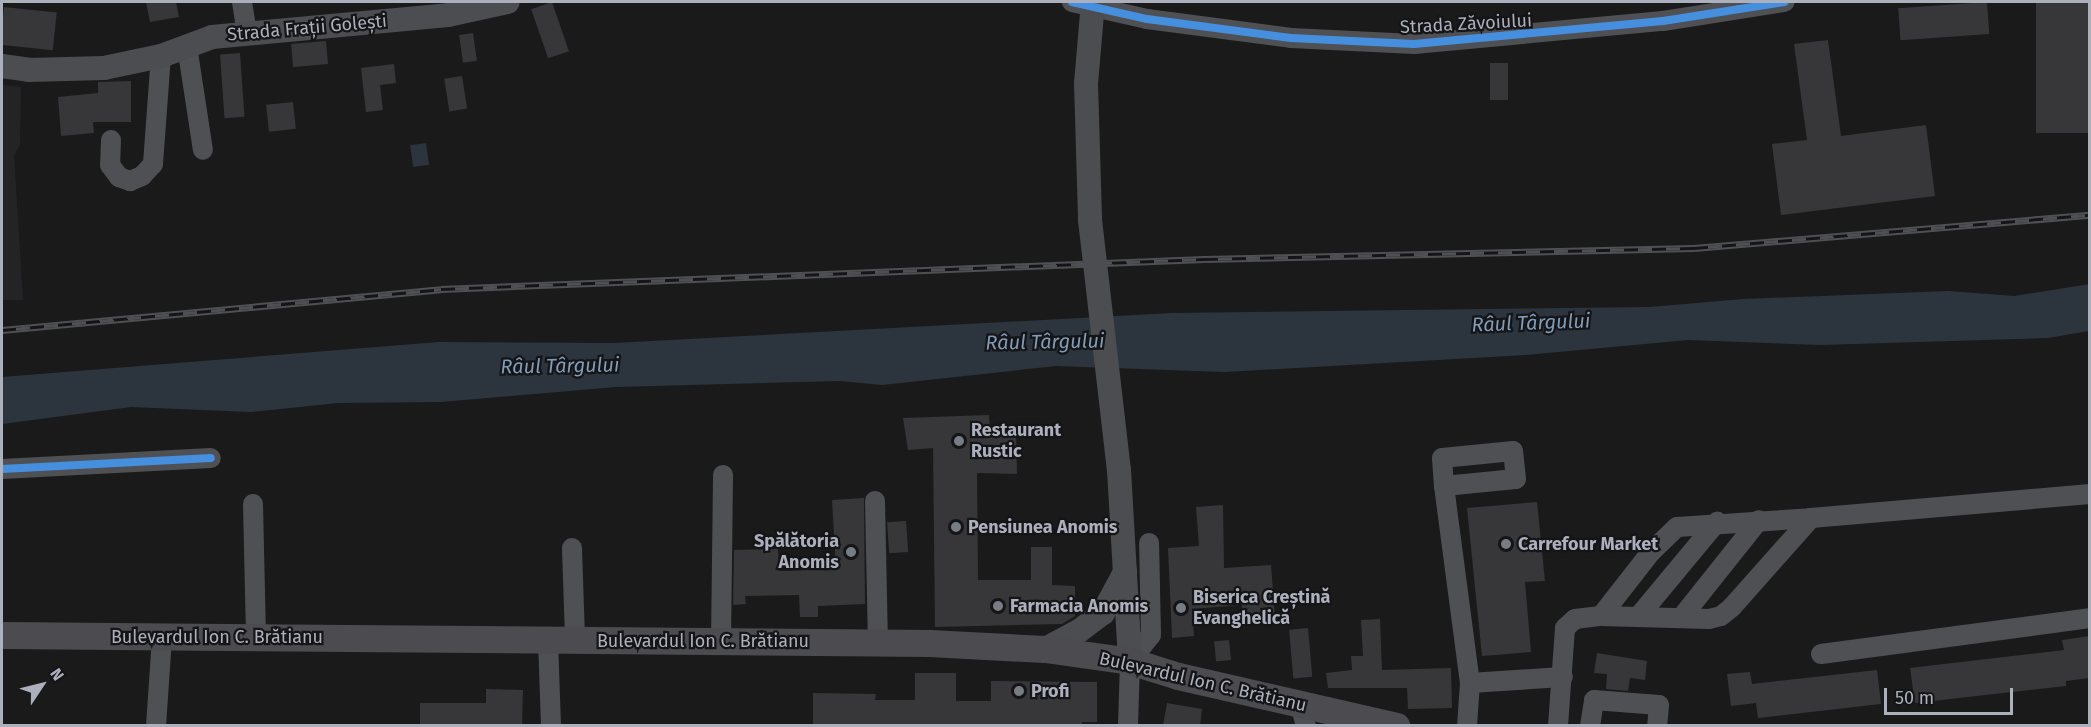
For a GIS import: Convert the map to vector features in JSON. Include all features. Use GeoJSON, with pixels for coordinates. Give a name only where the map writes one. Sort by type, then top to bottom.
{"type":"FeatureCollection","features":[{"type":"Feature","properties":{"kind":"highway","name":"Bulevardul Ion C. Brătianu"},"geometry":{"type":"LineString","coordinates":[[2,635],[878,643],[1045,649],[1130,661],[1303,715],[1396,726]]}},
{"type":"Feature","properties":{"kind":"main road","name":"Strada Frații Golești"},"geometry":{"type":"LineString","coordinates":[[2,66],[79,71],[160,56],[212,37],[448,15],[508,2]]}},
{"type":"Feature","properties":{"kind":"main road"},"geometry":{"type":"LineString","coordinates":[[1093,2],[1086,83],[1090,220],[1119,470],[1127,567],[1130,661]]}},
{"type":"Feature","properties":{"kind":"main road"},"geometry":{"type":"LineString","coordinates":[[1045,649],[1079,631],[1103,612],[1118,592],[1127,567]]}},
{"type":"Feature","properties":{"kind":"street"},"geometry":{"type":"LineString","coordinates":[[242,2],[247,32]]}},
{"type":"Feature","properties":{"kind":"street","name":"Strada Zăvoiului"},"geometry":{"type":"LineString","coordinates":[[1072,2],[1147,20],[1291,38],[1414,44],[1663,21],[1785,2]]}},
{"type":"Feature","properties":{"kind":"street"},"geometry":{"type":"LineString","coordinates":[[187,46],[203,150]]}},
{"type":"Feature","properties":{"kind":"street"},"geometry":{"type":"LineString","coordinates":[[111,140],[110,165],[118,177],[130,181],[141,176],[153,164],[160,56]]}},
{"type":"Feature","properties":{"kind":"street"},"geometry":{"type":"LineString","coordinates":[[2,469],[211,458]]}},
{"type":"Feature","properties":{"kind":"street"},"geometry":{"type":"LineString","coordinates":[[721,642],[723,475]]}},
{"type":"Feature","properties":{"kind":"street"},"geometry":{"type":"LineString","coordinates":[[1444,486],[1470,683],[1467,726]]}},
{"type":"Feature","properties":{"kind":"street"},"geometry":{"type":"LineString","coordinates":[[1601,616],[1651,552],[1677,526],[1717,522],[1811,519],[2090,494]]}},
{"type":"Feature","properties":{"kind":"street"},"geometry":{"type":"LineString","coordinates":[[875,501],[878,643]]}},
{"type":"Feature","properties":{"kind":"street"},"geometry":{"type":"LineString","coordinates":[[253,504],[256,636]]}},
{"type":"Feature","properties":{"kind":"street"},"geometry":{"type":"LineString","coordinates":[[1558,726],[1565,627],[1575,619],[1601,616],[1709,619],[1732,607],[1811,519]]}},
{"type":"Feature","properties":{"kind":"street"},"geometry":{"type":"LineString","coordinates":[[1681,618],[1759,520]]}},
{"type":"Feature","properties":{"kind":"street"},"geometry":{"type":"LineString","coordinates":[[1638,617],[1717,522]]}},
{"type":"Feature","properties":{"kind":"street"},"geometry":{"type":"LineString","coordinates":[[1128,726],[1130,661],[1151,635],[1149,543]]}},
{"type":"Feature","properties":{"kind":"street"},"geometry":{"type":"LineString","coordinates":[[551,726],[572,548]]}},
{"type":"Feature","properties":{"kind":"street"},"geometry":{"type":"LineString","coordinates":[[1821,654],[2090,618]]}},
{"type":"Feature","properties":{"kind":"street"},"geometry":{"type":"LineString","coordinates":[[156,726],[162,637]]}},
{"type":"Feature","properties":{"kind":"street"},"geometry":{"type":"LineString","coordinates":[[1470,683],[1563,677]]}},
{"type":"Feature","properties":{"kind":"street"},"geometry":{"type":"LineString","coordinates":[[1590,726],[1593,700],[1659,705],[1658,726]]}},
{"type":"Feature","properties":{"kind":"shaded area"},"geometry":{"type":"Polygon","coordinates":[[[2,85],[21,87],[20,145],[14,155],[23,300],[2,300],[2,85]]]}},
{"type":"Feature","properties":{"kind":"water"},"geometry":{"type":"Polygon","coordinates":[[[426,143],[429,165],[413,167],[410,145],[426,143]]]}},
{"type":"Feature","properties":{"kind":"water","name":"Râul Târgului"},"geometry":{"type":"Polygon","coordinates":[[[2090,284],[2089,331],[2048,338],[1821,345],[1688,340],[1526,355],[1225,372],[1056,366],[882,385],[840,381],[616,387],[441,402],[338,403],[251,412],[131,407],[2,424],[2,377],[439,342],[614,343],[1172,313],[1650,307],[1743,299],[1948,291],[2014,296],[2090,284]]]}},
{"type":"Feature","properties":{"kind":"building"},"geometry":{"type":"Polygon","coordinates":[[[146,2],[176,2],[179,17],[150,22],[146,2]]]}},
{"type":"Feature","properties":{"kind":"building"},"geometry":{"type":"Polygon","coordinates":[[[552,2],[569,51],[548,58],[531,9],[552,2]]]}},
{"type":"Feature","properties":{"kind":"building"},"geometry":{"type":"Polygon","coordinates":[[[1987,2],[1989,34],[1900,40],[1898,8],[1987,2]]]}},
{"type":"Feature","properties":{"kind":"building"},"geometry":{"type":"Polygon","coordinates":[[[2036,3],[2090,3],[2090,133],[2036,133],[2036,3]]]}},
{"type":"Feature","properties":{"kind":"building"},"geometry":{"type":"Polygon","coordinates":[[[4,7],[57,13],[53,50],[2,45],[4,7]]]}},
{"type":"Feature","properties":{"kind":"building"},"geometry":{"type":"Polygon","coordinates":[[[473,33],[477,61],[463,63],[459,35],[473,33]]]}},
{"type":"Feature","properties":{"kind":"building"},"geometry":{"type":"Polygon","coordinates":[[[1828,40],[1841,136],[1926,125],[1935,196],[1781,215],[1772,144],[1807,140],[1794,44],[1828,40]]]}},
{"type":"Feature","properties":{"kind":"building"},"geometry":{"type":"Polygon","coordinates":[[[326,41],[328,64],[293,67],[291,44],[326,41]]]}},
{"type":"Feature","properties":{"kind":"building"},"geometry":{"type":"Polygon","coordinates":[[[240,53],[244,117],[225,118],[220,54],[240,53]]]}},
{"type":"Feature","properties":{"kind":"building"},"geometry":{"type":"Polygon","coordinates":[[[1490,63],[1508,63],[1508,100],[1490,100],[1490,63]]]}},
{"type":"Feature","properties":{"kind":"building"},"geometry":{"type":"Polygon","coordinates":[[[394,64],[396,83],[380,85],[383,110],[366,112],[361,68],[394,64]]]}},
{"type":"Feature","properties":{"kind":"building"},"geometry":{"type":"Polygon","coordinates":[[[462,76],[467,109],[449,111],[444,79],[462,76]]]}},
{"type":"Feature","properties":{"kind":"building"},"geometry":{"type":"Polygon","coordinates":[[[131,81],[131,122],[93,122],[94,133],[61,136],[58,97],[98,93],[98,82],[131,81]]]}},
{"type":"Feature","properties":{"kind":"building"},"geometry":{"type":"Polygon","coordinates":[[[293,102],[296,129],[269,132],[266,105],[293,102]]]}},
{"type":"Feature","properties":{"kind":"building"},"geometry":{"type":"Polygon","coordinates":[[[989,415],[990,429],[1016,429],[1017,474],[977,473],[978,580],[1031,580],[1031,547],[1052,547],[1052,585],[1075,586],[1075,616],[1062,624],[935,627],[933,448],[908,450],[903,418],[989,415]]]}},
{"type":"Feature","properties":{"kind":"building"},"geometry":{"type":"Polygon","coordinates":[[[864,498],[865,604],[818,606],[818,617],[800,617],[799,595],[745,596],[746,604],[733,605],[734,550],[778,549],[779,571],[836,569],[832,500],[864,498]]]}},
{"type":"Feature","properties":{"kind":"building","name":"Carrefour Market"},"geometry":{"type":"Polygon","coordinates":[[[1537,502],[1545,581],[1525,582],[1531,652],[1482,656],[1467,508],[1537,502]]]}},
{"type":"Feature","properties":{"kind":"building"},"geometry":{"type":"Polygon","coordinates":[[[1223,505],[1224,568],[1271,565],[1275,618],[1243,620],[1242,605],[1192,609],[1194,636],[1172,638],[1168,548],[1199,546],[1196,507],[1223,505]]]}},
{"type":"Feature","properties":{"kind":"building"},"geometry":{"type":"Polygon","coordinates":[[[906,521],[908,552],[889,553],[887,522],[906,521]]]}},
{"type":"Feature","properties":{"kind":"building"},"geometry":{"type":"Polygon","coordinates":[[[1380,619],[1382,670],[1451,668],[1452,708],[1408,709],[1407,688],[1328,688],[1326,673],[1352,670],[1351,656],[1363,656],[1361,620],[1380,619]]]}},
{"type":"Feature","properties":{"kind":"building"},"geometry":{"type":"Polygon","coordinates":[[[1308,628],[1312,677],[1293,678],[1289,630],[1308,628]]]}},
{"type":"Feature","properties":{"kind":"building"},"geometry":{"type":"Polygon","coordinates":[[[2090,636],[2090,678],[2066,681],[2066,686],[1915,703],[1910,668],[2064,650],[2062,640],[2090,636]]]}},
{"type":"Feature","properties":{"kind":"building"},"geometry":{"type":"Polygon","coordinates":[[[1229,640],[1231,660],[1216,661],[1214,642],[1229,640]]]}},
{"type":"Feature","properties":{"kind":"building"},"geometry":{"type":"Polygon","coordinates":[[[1597,653],[1647,661],[1645,680],[1630,678],[1628,691],[1606,689],[1607,674],[1594,673],[1597,653]]]}},
{"type":"Feature","properties":{"kind":"building"},"geometry":{"type":"Polygon","coordinates":[[[1877,670],[1881,704],[1758,718],[1756,703],[1731,706],[1727,674],[1750,672],[1752,684],[1877,670]]]}},
{"type":"Feature","properties":{"kind":"building"},"geometry":{"type":"Polygon","coordinates":[[[915,673],[956,673],[956,701],[991,701],[991,681],[1097,682],[1097,722],[1082,722],[1082,726],[813,726],[813,693],[876,694],[875,700],[915,700],[915,673]]]}},
{"type":"Feature","properties":{"kind":"building"},"geometry":{"type":"Polygon","coordinates":[[[486,689],[523,690],[522,726],[420,726],[420,703],[486,703],[486,689]]]}},
{"type":"Feature","properties":{"kind":"building"},"geometry":{"type":"Polygon","coordinates":[[[1167,703],[1202,709],[1200,726],[1163,726],[1167,703]]]}},
{"type":"Feature","properties":{"kind":"railway"},"geometry":{"type":"LineString","coordinates":[[2,330],[441,289],[1204,259],[1694,248],[2090,215]]}},
{"type":"Feature","properties":{"kind":"cycle path"},"geometry":{"type":"LineString","coordinates":[[1072,2],[1147,19],[1291,38],[1414,44],[1663,21],[1785,2]]}},
{"type":"Feature","properties":{"kind":"cycle path"},"geometry":{"type":"LineString","coordinates":[[2,469],[211,458]]}},
{"type":"Feature","properties":{"kind":"place","name":"Restaurant Rustic"},"geometry":{"type":"Point","coordinates":[959,441]}},
{"type":"Feature","properties":{"kind":"place","name":"Pensiunea Anomis"},"geometry":{"type":"Point","coordinates":[956,527]}},
{"type":"Feature","properties":{"kind":"place","name":"Carrefour Market"},"geometry":{"type":"Point","coordinates":[1506,544]}},
{"type":"Feature","properties":{"kind":"place","name":"Spălătoria Anomis"},"geometry":{"type":"Point","coordinates":[851,552]}},
{"type":"Feature","properties":{"kind":"place","name":"Farmacia Anomis"},"geometry":{"type":"Point","coordinates":[998,606]}},
{"type":"Feature","properties":{"kind":"place","name":"Biserica Creștină Evanghelică"},"geometry":{"type":"Point","coordinates":[1181,608]}},
{"type":"Feature","properties":{"kind":"place","name":"Profi"},"geometry":{"type":"Point","coordinates":[1019,691]}}]}
